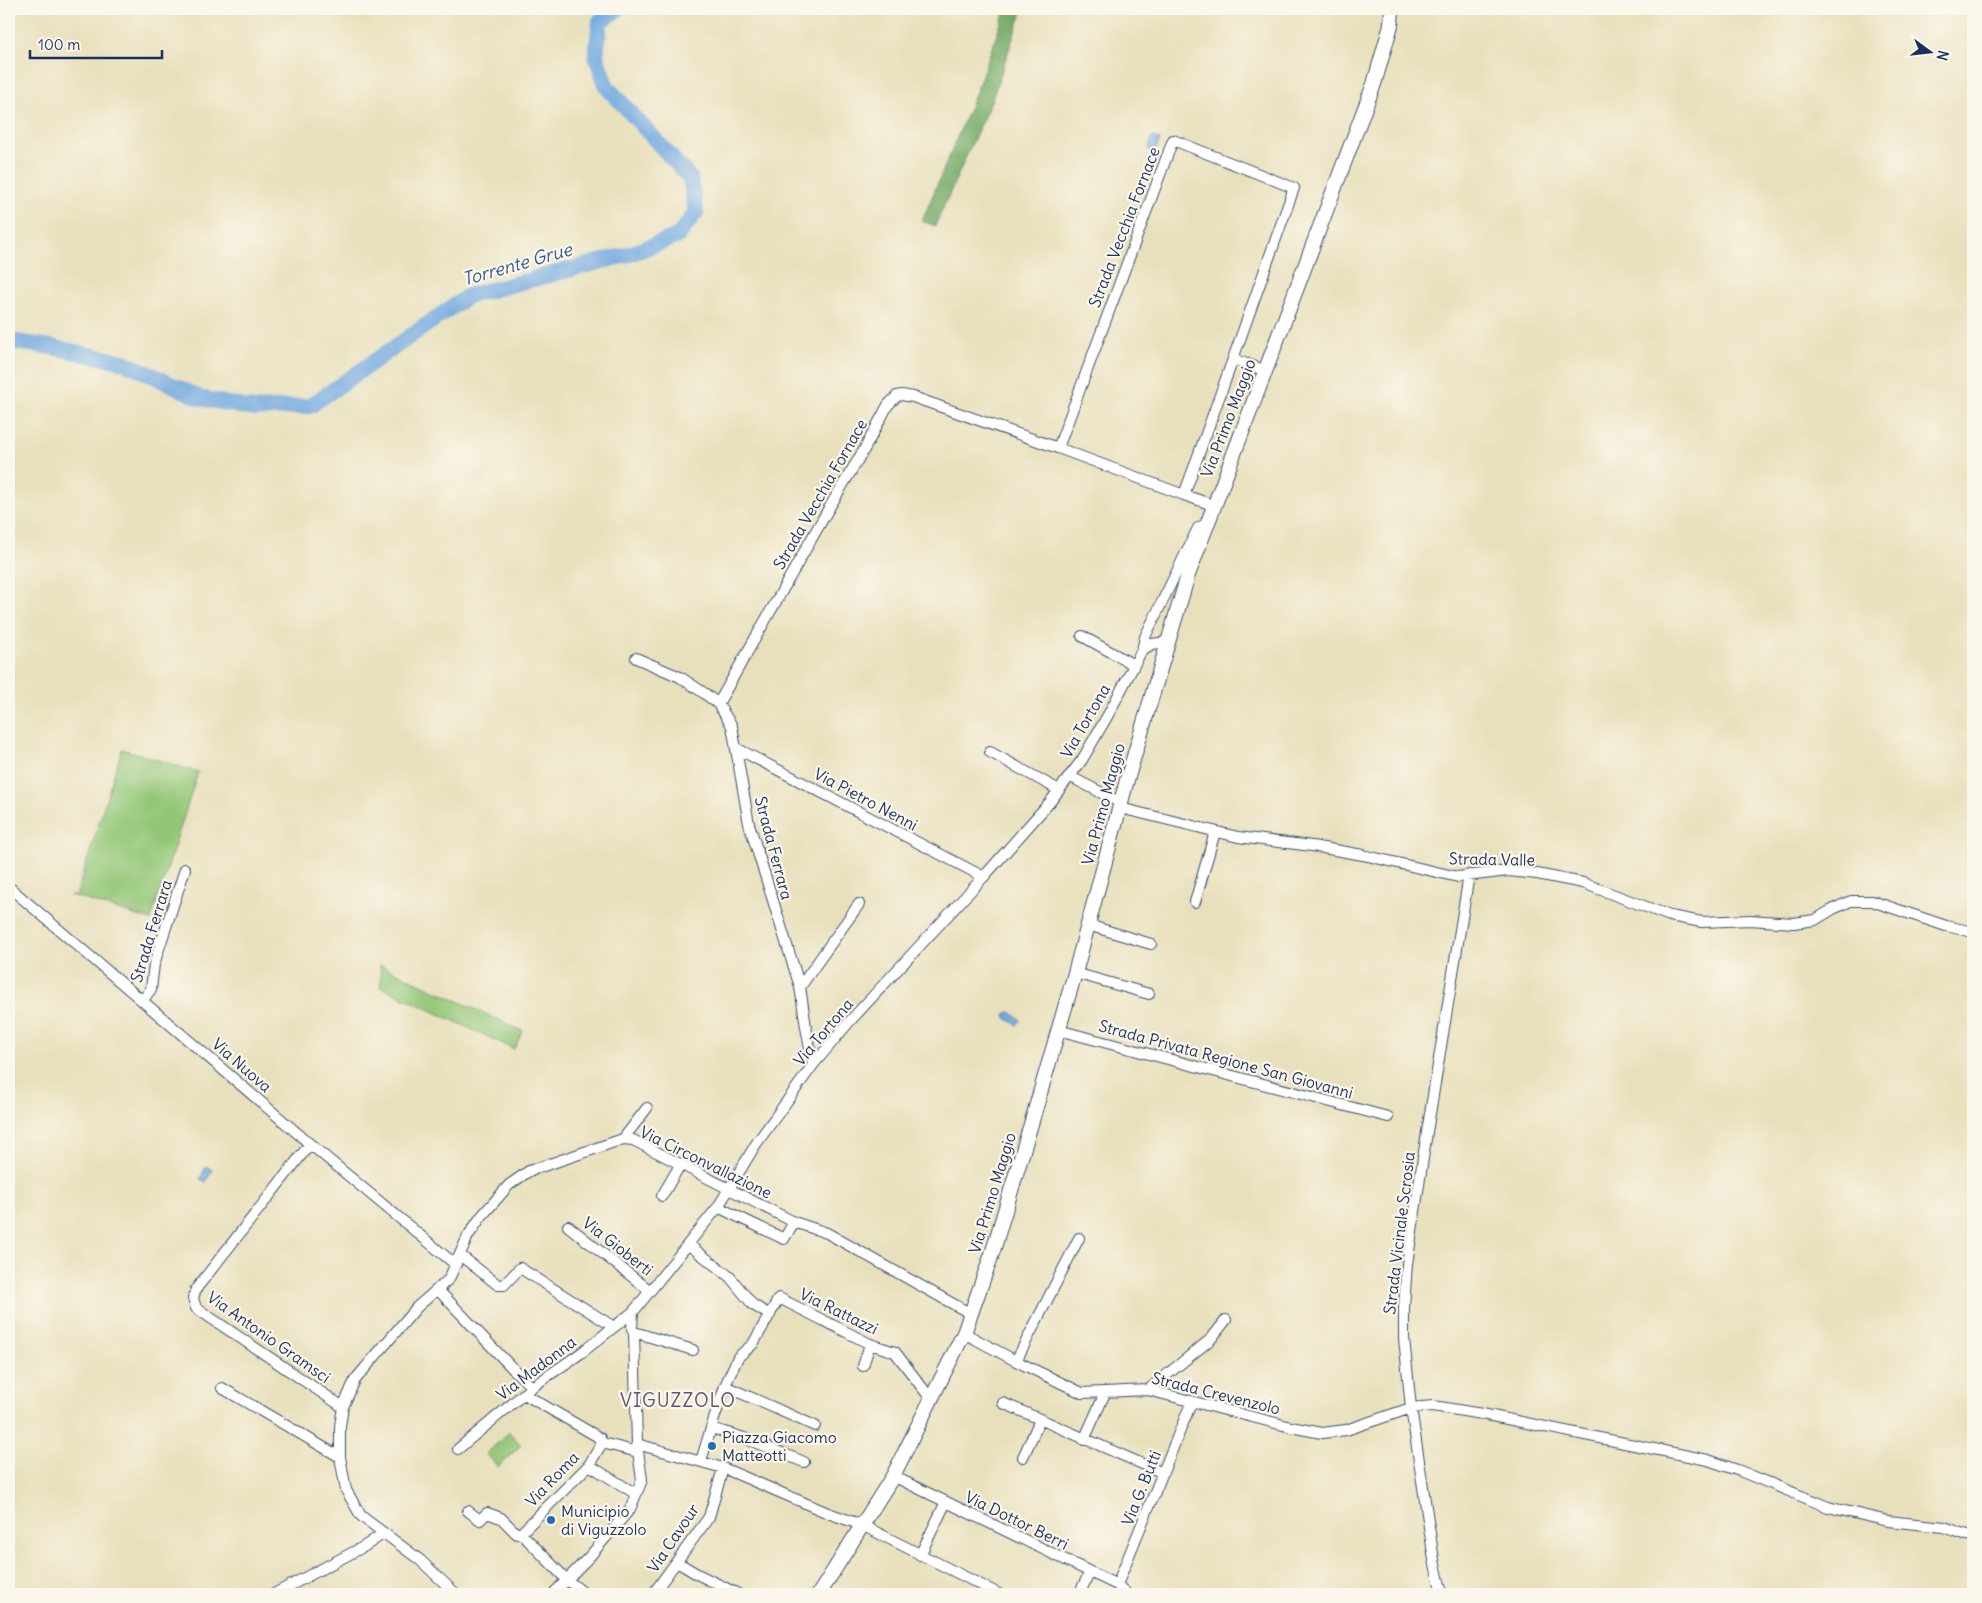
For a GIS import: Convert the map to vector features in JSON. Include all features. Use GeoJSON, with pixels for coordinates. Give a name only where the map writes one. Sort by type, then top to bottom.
{"type":"FeatureCollection","features":[{"type":"Feature","properties":{"kind":"main road","name":"Via Primo Maggio"},"geometry":{"type":"LineString","coordinates":[[819,1594],[893,1476],[964,1333],[971,1314],[995,1244],[1075,973],[1167,642],[1206,524],[1374,84],[1391,25],[1392,9]]}},
{"type":"Feature","properties":{"kind":"street","name":"Strada Vecchia Fornace"},"geometry":{"type":"LineString","coordinates":[[718,704],[888,406],[897,396],[914,397],[1184,495],[1294,188],[1173,140],[1058,448]]}},
{"type":"Feature","properties":{"kind":"street"},"geometry":{"type":"LineString","coordinates":[[1233,359],[1264,370]]}},
{"type":"Feature","properties":{"kind":"street"},"geometry":{"type":"LineString","coordinates":[[1184,495],[1214,505]]}},
{"type":"Feature","properties":{"kind":"street","name":"Via Tortona"},"geometry":{"type":"LineString","coordinates":[[633,1312],[649,1290],[689,1245],[718,1206],[756,1144],[813,1065],[850,1021],[984,878],[1082,760],[1142,650],[1145,637],[1186,550],[1198,528],[1206,524]]}},
{"type":"Feature","properties":{"kind":"street"},"geometry":{"type":"LineString","coordinates":[[1082,636],[1134,665]]}},
{"type":"Feature","properties":{"kind":"street"},"geometry":{"type":"LineString","coordinates":[[1142,650],[1152,644],[1167,642]]}},
{"type":"Feature","properties":{"kind":"street","name":"Strada Ferrara"},"geometry":{"type":"LineString","coordinates":[[636,658],[680,677],[718,704],[732,726],[749,824],[800,987],[813,1065]]}},
{"type":"Feature","properties":{"kind":"street","name":"Via Pietro Nenni"},"geometry":{"type":"LineString","coordinates":[[736,748],[984,878]]}},
{"type":"Feature","properties":{"kind":"street"},"geometry":{"type":"LineString","coordinates":[[990,752],[1059,790]]}},
{"type":"Feature","properties":{"kind":"street","name":"Strada Valle"},"geometry":{"type":"LineString","coordinates":[[1069,776],[1120,806],[1216,832],[1238,837],[1312,846],[1363,855],[1458,877],[1508,872],[1537,874],[1583,883],[1670,916],[1702,922],[1750,920],[1794,923],[1815,920],[1851,901],[1872,901],[1946,926],[1973,932]]}},
{"type":"Feature","properties":{"kind":"street"},"geometry":{"type":"LineString","coordinates":[[1195,902],[1216,832]]}},
{"type":"Feature","properties":{"kind":"street","name":"Strada Ferrara"},"geometry":{"type":"LineString","coordinates":[[143,1000],[151,989],[154,964],[185,869]]}},
{"type":"Feature","properties":{"kind":"street","name":"Strada Vicinale Scrosia"},"geometry":{"type":"LineString","coordinates":[[1442,1594],[1434,1560],[1411,1408],[1404,1338],[1407,1264],[1469,875]]}},
{"type":"Feature","properties":{"kind":"street","name":"Via Nuova"},"geometry":{"type":"LineString","coordinates":[[9,887],[310,1144],[458,1260],[498,1285],[504,1285],[520,1268],[614,1327]]}},
{"type":"Feature","properties":{"kind":"street"},"geometry":{"type":"LineString","coordinates":[[800,987],[859,904]]}},
{"type":"Feature","properties":{"kind":"street"},"geometry":{"type":"LineString","coordinates":[[1088,926],[1151,944]]}},
{"type":"Feature","properties":{"kind":"street"},"geometry":{"type":"LineString","coordinates":[[1075,973],[1149,994]]}},
{"type":"Feature","properties":{"kind":"street","name":"Strada Privata Regione San Giovanni"},"geometry":{"type":"LineString","coordinates":[[1058,1030],[1388,1117]]}},
{"type":"Feature","properties":{"kind":"street"},"geometry":{"type":"LineString","coordinates":[[622,1139],[647,1108]]}},
{"type":"Feature","properties":{"kind":"street","name":"Via Circonvallazione"},"geometry":{"type":"LineString","coordinates":[[456,1594],[420,1560],[361,1516],[346,1490],[340,1457],[340,1426],[343,1407],[355,1380],[417,1307],[449,1279],[468,1236],[477,1224],[509,1185],[529,1171],[622,1139],[633,1140],[680,1166],[794,1222],[827,1233],[971,1314]]}},
{"type":"Feature","properties":{"kind":"street","name":"Via Antonio Gramsci"},"geometry":{"type":"LineString","coordinates":[[310,1144],[196,1289],[193,1298],[196,1308],[343,1407]]}},
{"type":"Feature","properties":{"kind":"street"},"geometry":{"type":"LineString","coordinates":[[662,1196],[680,1166]]}},
{"type":"Feature","properties":{"kind":"street"},"geometry":{"type":"LineString","coordinates":[[718,1206],[784,1239],[794,1222]]}},
{"type":"Feature","properties":{"kind":"street","name":"Via Gioberti"},"geometry":{"type":"LineString","coordinates":[[568,1226],[649,1290]]}},
{"type":"Feature","properties":{"kind":"street"},"geometry":{"type":"LineString","coordinates":[[1016,1362],[1079,1238]]}},
{"type":"Feature","properties":{"kind":"street"},"geometry":{"type":"LineString","coordinates":[[689,1245],[730,1276],[753,1305],[770,1315],[753,1344],[738,1356],[725,1386],[715,1429],[701,1461]]}},
{"type":"Feature","properties":{"kind":"street"},"geometry":{"type":"LineString","coordinates":[[438,1290],[472,1324],[507,1364],[532,1387]]}},
{"type":"Feature","properties":{"kind":"street","name":"Via Rattazzi"},"geometry":{"type":"LineString","coordinates":[[770,1315],[779,1298],[870,1344],[895,1352],[931,1399]]}},
{"type":"Feature","properties":{"kind":"street"},"geometry":{"type":"LineString","coordinates":[[553,1594],[590,1556],[630,1509],[642,1480],[638,1448],[634,1332],[632,1329],[633,1312]]}},
{"type":"Feature","properties":{"kind":"street","name":"Via Madonna"},"geometry":{"type":"LineString","coordinates":[[458,1449],[532,1387],[581,1353],[633,1312]]}},
{"type":"Feature","properties":{"kind":"street"},"geometry":{"type":"LineString","coordinates":[[1148,1390],[1211,1339],[1226,1320]]}},
{"type":"Feature","properties":{"kind":"street"},"geometry":{"type":"LineString","coordinates":[[634,1332],[692,1350]]}},
{"type":"Feature","properties":{"kind":"street","name":"Strada Crevenzolo"},"geometry":{"type":"LineString","coordinates":[[964,1333],[1016,1362],[1082,1393],[1148,1390],[1291,1427],[1322,1433],[1346,1430],[1411,1408],[1433,1406],[1482,1414],[1708,1460],[1740,1471],[1828,1508],[1888,1521],[1944,1528],[1973,1537]]}},
{"type":"Feature","properties":{"kind":"street"},"geometry":{"type":"LineString","coordinates":[[863,1366],[870,1344]]}},
{"type":"Feature","properties":{"kind":"street"},"geometry":{"type":"LineString","coordinates":[[725,1386],[815,1426]]}},
{"type":"Feature","properties":{"kind":"street"},"geometry":{"type":"LineString","coordinates":[[222,1388],[340,1457]]}},
{"type":"Feature","properties":{"kind":"street"},"geometry":{"type":"LineString","coordinates":[[1084,1440],[1105,1393]]}},
{"type":"Feature","properties":{"kind":"street"},"geometry":{"type":"LineString","coordinates":[[524,1394],[600,1438],[602,1443],[638,1448],[701,1461],[723,1468],[828,1513],[862,1525],[999,1594]]}},
{"type":"Feature","properties":{"kind":"street","name":"Via G. Butti"},"geometry":{"type":"LineString","coordinates":[[1117,1585],[1192,1401]]}},
{"type":"Feature","properties":{"kind":"street"},"geometry":{"type":"LineString","coordinates":[[1003,1403],[1163,1473]]}},
{"type":"Feature","properties":{"kind":"street"},"geometry":{"type":"LineString","coordinates":[[1023,1456],[1040,1420]]}},
{"type":"Feature","properties":{"kind":"street"},"geometry":{"type":"LineString","coordinates":[[715,1429],[744,1438],[804,1462]]}},
{"type":"Feature","properties":{"kind":"street","name":"Via Roma"},"geometry":{"type":"LineString","coordinates":[[521,1533],[589,1465],[602,1443]]}},
{"type":"Feature","properties":{"kind":"street"},"geometry":{"type":"LineString","coordinates":[[589,1465],[636,1494]]}},
{"type":"Feature","properties":{"kind":"street","name":"Via Cavour"},"geometry":{"type":"LineString","coordinates":[[653,1594],[709,1517],[723,1468]]}},
{"type":"Feature","properties":{"kind":"street","name":"Via Dottor Berri"},"geometry":{"type":"LineString","coordinates":[[893,1476],[1117,1585],[1127,1594]]}},
{"type":"Feature","properties":{"kind":"street"},"geometry":{"type":"LineString","coordinates":[[920,1555],[946,1502]]}},
{"type":"Feature","properties":{"kind":"street"},"geometry":{"type":"LineString","coordinates":[[468,1511],[480,1520],[487,1513],[501,1518],[517,1534],[521,1533],[566,1579],[586,1594]]}},
{"type":"Feature","properties":{"kind":"street"},"geometry":{"type":"LineString","coordinates":[[274,1594],[365,1546],[384,1533]]}},
{"type":"Feature","properties":{"kind":"street"},"geometry":{"type":"LineString","coordinates":[[677,1562],[738,1594]]}},
{"type":"Feature","properties":{"kind":"street"},"geometry":{"type":"LineString","coordinates":[[1078,1594],[1090,1572]]}},
{"type":"Feature","properties":{"kind":"green space"},"geometry":{"type":"Polygon","coordinates":[[[1006,9],[1023,9],[992,99],[935,226],[922,221],[974,97],[1006,9]]]}},
{"type":"Feature","properties":{"kind":"green space"},"geometry":{"type":"Polygon","coordinates":[[[122,749],[198,772],[151,920],[70,895],[76,896],[122,749]]]}},
{"type":"Feature","properties":{"kind":"green space"},"geometry":{"type":"Polygon","coordinates":[[[380,965],[523,1031],[514,1049],[381,987],[380,965]]]}},
{"type":"Feature","properties":{"kind":"green space"},"geometry":{"type":"Polygon","coordinates":[[[509,1432],[521,1445],[498,1467],[486,1454],[509,1432]]]}},
{"type":"Feature","properties":{"kind":"water"},"geometry":{"type":"Polygon","coordinates":[[[1152,137],[1160,140],[1155,152],[1148,150],[1152,137]]]}},
{"type":"Feature","properties":{"kind":"water"},"geometry":{"type":"Polygon","coordinates":[[[1010,1012],[1021,1020],[1017,1025],[1006,1018],[1005,1014],[1010,1012]]]}},
{"type":"Feature","properties":{"kind":"water"},"geometry":{"type":"Polygon","coordinates":[[[206,1166],[212,1170],[206,1182],[200,1179],[206,1166]]]}},
{"type":"Feature","properties":{"kind":"waterway","name":"Torrente Grue"},"geometry":{"type":"LineString","coordinates":[[9,341],[51,347],[124,362],[200,398],[254,409],[310,406],[468,296],[630,254],[678,236],[696,212],[690,178],[607,87],[596,56],[600,21],[618,9]]}},
{"type":"Feature","properties":{"kind":"place","name":"Piazza Giacomo Matteotti"},"geometry":{"type":"Point","coordinates":[712,1446]}},
{"type":"Feature","properties":{"kind":"place","name":"Municipio di Viguzzolo"},"geometry":{"type":"Point","coordinates":[551,1520]}},
{"type":"Feature","properties":{"kind":"district","name":"VIGUZZOLO"},"geometry":{"type":"Point","coordinates":[678,1400]}}]}
